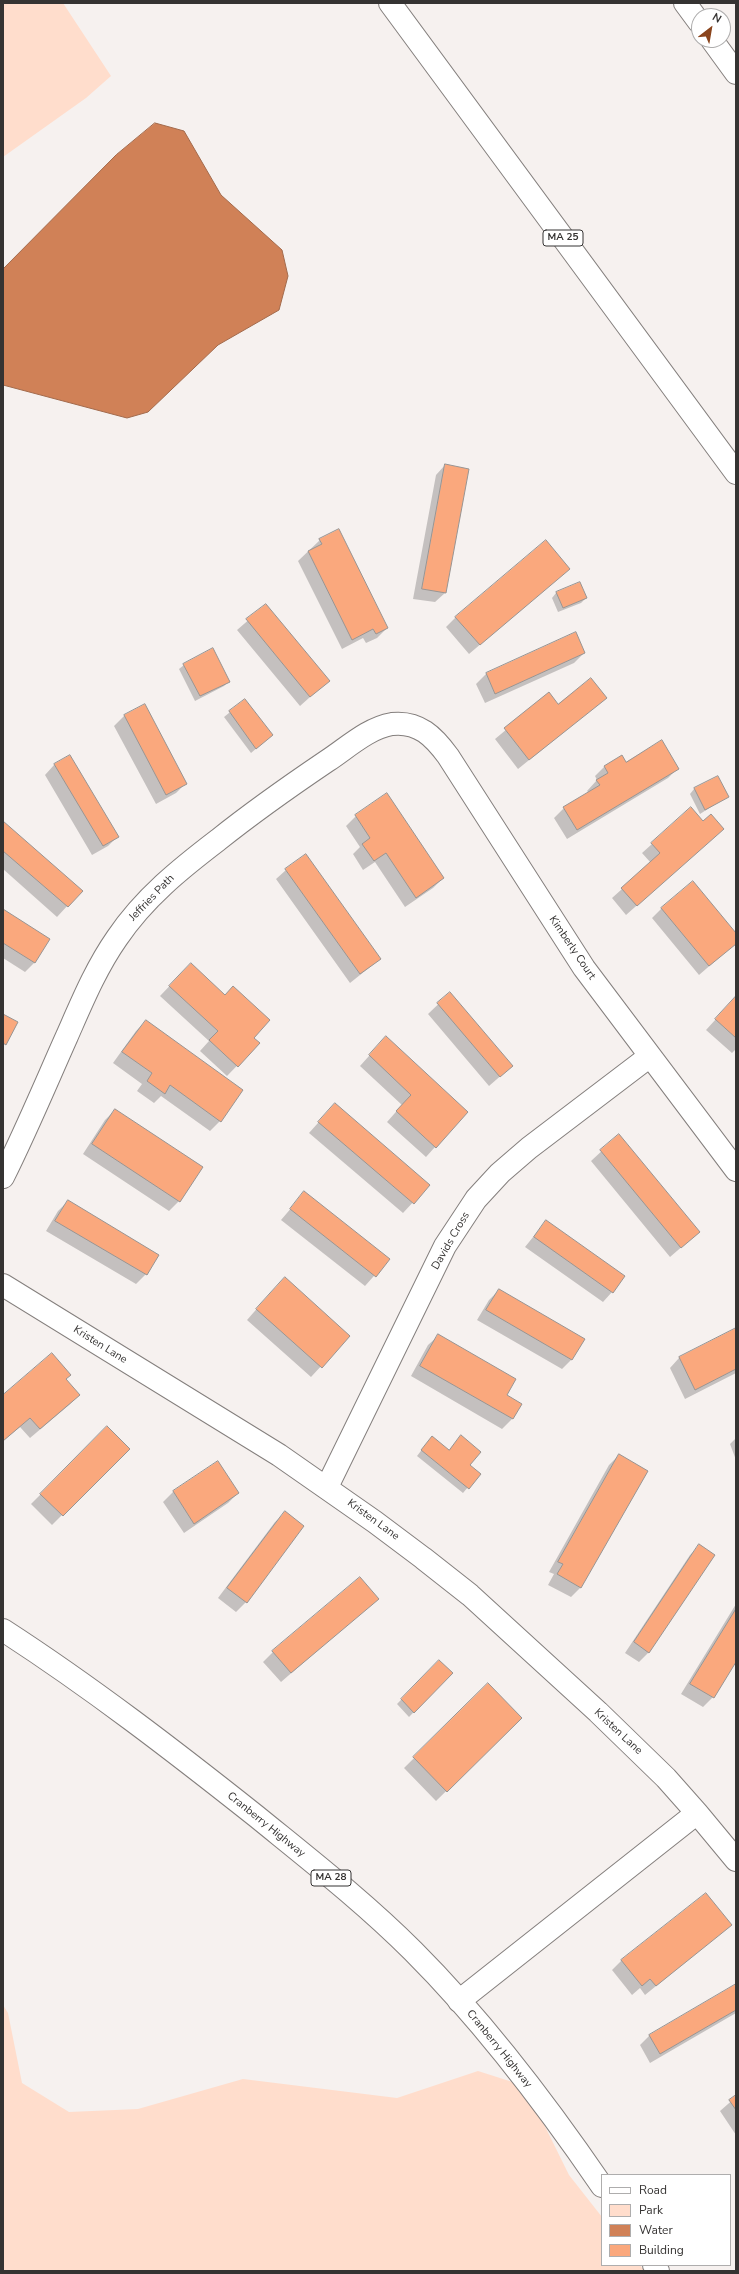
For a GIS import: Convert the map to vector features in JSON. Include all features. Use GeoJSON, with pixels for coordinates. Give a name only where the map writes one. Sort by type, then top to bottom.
{"type":"FeatureCollection","features":[{"type":"Feature","properties":{"kind":"main road","name":"MA 25"},"geometry":{"type":"LineString","coordinates":[[390,3],[736,473]]}},
{"type":"Feature","properties":{"kind":"main road"},"geometry":{"type":"LineString","coordinates":[[685,3],[691,11]]}},
{"type":"Feature","properties":{"kind":"main road"},"geometry":{"type":"LineString","coordinates":[[718,48],[736,73]]}},
{"type":"Feature","properties":{"kind":"main road","name":"Jeffries Path"},"geometry":{"type":"LineString","coordinates":[[3,1177],[90,983],[116,938],[147,900],[167,880],[255,811],[368,733],[393,724],[413,725]]}},
{"type":"Feature","properties":{"kind":"main road","name":"Kimberly Court"},"geometry":{"type":"LineString","coordinates":[[413,725],[432,737],[448,756],[584,968],[736,1170]]}},
{"type":"Feature","properties":{"kind":"main road","name":"Davids Cross"},"geometry":{"type":"LineString","coordinates":[[327,1487],[445,1246],[476,1199],[500,1173],[529,1148],[650,1056]]}},
{"type":"Feature","properties":{"kind":"main road","name":"Kristen Lane"},"geometry":{"type":"LineString","coordinates":[[3,1285],[279,1455],[327,1487],[423,1558],[470,1595],[632,1745],[697,1813],[736,1860]]}},
{"type":"Feature","properties":{"kind":"main road","name":"Cranberry Highway"},"geometry":{"type":"LineString","coordinates":[[3,1630],[160,1740],[303,1854],[359,1901],[413,1951],[459,2001],[540,2100],[601,2185]]}},
{"type":"Feature","properties":{"kind":"main road"},"geometry":{"type":"LineString","coordinates":[[459,2001],[697,1813]]}},
{"type":"Feature","properties":{"kind":"green space"},"geometry":{"type":"Polygon","coordinates":[[[3,3],[63,3],[111,76],[86,98],[3,157],[3,3]]]}},
{"type":"Feature","properties":{"kind":"green space"},"geometry":{"type":"Polygon","coordinates":[[[3,2005],[8,2013],[22,2083],[69,2112],[138,2109],[243,2079],[397,2098],[478,2071],[525,2086],[569,2175],[601,2216],[601,2266],[641,2266],[644,2271],[3,2271],[3,2005]]]}},
{"type":"Feature","properties":{"kind":"water"},"geometry":{"type":"Polygon","coordinates":[[[155,123],[184,131],[221,195],[282,250],[288,276],[279,310],[218,345],[148,412],[127,418],[3,385],[3,269],[116,155],[155,123]]]}},
{"type":"Feature","properties":{"kind":"building"},"geometry":{"type":"Polygon","coordinates":[[[445,464],[469,469],[446,593],[422,589],[445,464]]]}},
{"type":"Feature","properties":{"kind":"building"},"geometry":{"type":"Polygon","coordinates":[[[339,529],[388,628],[376,634],[373,629],[352,640],[308,551],[322,544],[319,539],[339,529]]]}},
{"type":"Feature","properties":{"kind":"building"},"geometry":{"type":"Polygon","coordinates":[[[546,540],[570,569],[480,645],[455,617],[546,540]]]}},
{"type":"Feature","properties":{"kind":"building"},"geometry":{"type":"Polygon","coordinates":[[[580,582],[587,598],[563,608],[556,592],[580,582]]]}},
{"type":"Feature","properties":{"kind":"building"},"geometry":{"type":"Polygon","coordinates":[[[266,604],[330,681],[310,697],[246,619],[266,604]]]}},
{"type":"Feature","properties":{"kind":"building"},"geometry":{"type":"Polygon","coordinates":[[[576,632],[585,653],[495,694],[486,673],[576,632]]]}},
{"type":"Feature","properties":{"kind":"building"},"geometry":{"type":"Polygon","coordinates":[[[213,648],[230,682],[200,696],[183,664],[213,648]]]}},
{"type":"Feature","properties":{"kind":"building"},"geometry":{"type":"Polygon","coordinates":[[[591,678],[607,698],[529,760],[504,728],[549,692],[558,704],[591,678]]]}},
{"type":"Feature","properties":{"kind":"building"},"geometry":{"type":"Polygon","coordinates":[[[245,699],[273,735],[256,749],[229,711],[245,699]]]}},
{"type":"Feature","properties":{"kind":"building"},"geometry":{"type":"Polygon","coordinates":[[[145,704],[187,784],[166,795],[124,715],[145,704]]]}},
{"type":"Feature","properties":{"kind":"building"},"geometry":{"type":"Polygon","coordinates":[[[662,740],[679,769],[577,830],[563,807],[600,785],[596,780],[608,773],[604,766],[622,755],[626,762],[662,740]]]}},
{"type":"Feature","properties":{"kind":"building"},"geometry":{"type":"Polygon","coordinates":[[[70,755],[119,837],[103,846],[54,764],[70,755]]]}},
{"type":"Feature","properties":{"kind":"building"},"geometry":{"type":"Polygon","coordinates":[[[718,776],[729,797],[705,810],[694,788],[718,776]]]}},
{"type":"Feature","properties":{"kind":"building"},"geometry":{"type":"Polygon","coordinates":[[[387,793],[444,878],[416,898],[386,853],[374,861],[362,844],[370,838],[355,815],[387,793]]]}},
{"type":"Feature","properties":{"kind":"building"},"geometry":{"type":"Polygon","coordinates":[[[691,807],[703,821],[711,814],[724,829],[637,906],[621,888],[660,853],[651,843],[691,807]]]}},
{"type":"Feature","properties":{"kind":"building"},"geometry":{"type":"Polygon","coordinates":[[[3,821],[83,891],[68,907],[3,851],[3,821]]]}},
{"type":"Feature","properties":{"kind":"building"},"geometry":{"type":"Polygon","coordinates":[[[306,854],[381,959],[360,974],[285,869],[306,854]]]}},
{"type":"Feature","properties":{"kind":"building"},"geometry":{"type":"Polygon","coordinates":[[[693,881],[736,933],[736,944],[709,966],[661,908],[693,881]]]}},
{"type":"Feature","properties":{"kind":"building"},"geometry":{"type":"Polygon","coordinates":[[[3,909],[50,939],[35,963],[3,943],[3,909]]]}},
{"type":"Feature","properties":{"kind":"building"},"geometry":{"type":"Polygon","coordinates":[[[191,963],[225,995],[233,986],[270,1020],[254,1038],[260,1043],[238,1067],[209,1040],[218,1031],[169,986],[191,963]]]}},
{"type":"Feature","properties":{"kind":"building"},"geometry":{"type":"Polygon","coordinates":[[[450,992],[513,1066],[500,1077],[437,1003],[450,992]]]}},
{"type":"Feature","properties":{"kind":"building"},"geometry":{"type":"Polygon","coordinates":[[[736,996],[736,1038],[715,1019],[736,996]]]}},
{"type":"Feature","properties":{"kind":"building"},"geometry":{"type":"Polygon","coordinates":[[[3,1014],[18,1022],[6,1045],[3,1043],[3,1014]]]}},
{"type":"Feature","properties":{"kind":"building"},"geometry":{"type":"Polygon","coordinates":[[[146,1020],[243,1090],[221,1122],[170,1085],[165,1094],[147,1081],[152,1073],[122,1052],[146,1020]]]}},
{"type":"Feature","properties":{"kind":"building"},"geometry":{"type":"Polygon","coordinates":[[[386,1036],[468,1112],[436,1148],[396,1111],[411,1095],[369,1055],[386,1036]]]}},
{"type":"Feature","properties":{"kind":"building"},"geometry":{"type":"Polygon","coordinates":[[[335,1103],[430,1185],[414,1204],[318,1122],[335,1103]]]}},
{"type":"Feature","properties":{"kind":"building"},"geometry":{"type":"Polygon","coordinates":[[[115,1109],[203,1167],[180,1202],[92,1144],[115,1109]]]}},
{"type":"Feature","properties":{"kind":"building"},"geometry":{"type":"Polygon","coordinates":[[[619,1134],[700,1232],[681,1248],[600,1150],[619,1134]]]}},
{"type":"Feature","properties":{"kind":"building"},"geometry":{"type":"Polygon","coordinates":[[[304,1191],[390,1259],[376,1277],[290,1209],[304,1191]]]}},
{"type":"Feature","properties":{"kind":"building"},"geometry":{"type":"Polygon","coordinates":[[[68,1200],[159,1255],[147,1275],[55,1221],[68,1200]]]}},
{"type":"Feature","properties":{"kind":"building"},"geometry":{"type":"Polygon","coordinates":[[[546,1220],[625,1276],[613,1293],[534,1237],[546,1220]]]}},
{"type":"Feature","properties":{"kind":"building"},"geometry":{"type":"Polygon","coordinates":[[[285,1277],[350,1336],[322,1368],[256,1309],[285,1277]]]}},
{"type":"Feature","properties":{"kind":"building"},"geometry":{"type":"Polygon","coordinates":[[[499,1289],[585,1339],[572,1360],[486,1310],[499,1289]]]}},
{"type":"Feature","properties":{"kind":"building"},"geometry":{"type":"Polygon","coordinates":[[[736,1328],[736,1369],[695,1390],[679,1357],[736,1328]]]}},
{"type":"Feature","properties":{"kind":"building"},"geometry":{"type":"Polygon","coordinates":[[[438,1334],[516,1379],[507,1395],[522,1404],[513,1419],[420,1366],[438,1334]]]}},
{"type":"Feature","properties":{"kind":"building"},"geometry":{"type":"Polygon","coordinates":[[[52,1353],[71,1375],[66,1379],[80,1395],[40,1429],[30,1418],[3,1441],[3,1395],[52,1353]]]}},
{"type":"Feature","properties":{"kind":"building"},"geometry":{"type":"Polygon","coordinates":[[[107,1426],[130,1449],[63,1516],[40,1494],[107,1426]]]}},
{"type":"Feature","properties":{"kind":"building"},"geometry":{"type":"Polygon","coordinates":[[[461,1435],[481,1452],[470,1465],[481,1474],[469,1489],[421,1450],[432,1436],[449,1450],[461,1435]]]}},
{"type":"Feature","properties":{"kind":"building"},"geometry":{"type":"Polygon","coordinates":[[[619,1454],[648,1471],[581,1588],[557,1574],[563,1564],[558,1562],[619,1454]]]}},
{"type":"Feature","properties":{"kind":"building"},"geometry":{"type":"Polygon","coordinates":[[[218,1461],[239,1493],[194,1524],[173,1491],[218,1461]]]}},
{"type":"Feature","properties":{"kind":"building"},"geometry":{"type":"Polygon","coordinates":[[[285,1511],[304,1526],[247,1603],[227,1588],[285,1511]]]}},
{"type":"Feature","properties":{"kind":"building"},"geometry":{"type":"Polygon","coordinates":[[[699,1544],[715,1555],[649,1653],[634,1642],[699,1544]]]}},
{"type":"Feature","properties":{"kind":"building"},"geometry":{"type":"Polygon","coordinates":[[[360,1577],[379,1599],[291,1673],[272,1651],[360,1577]]]}},
{"type":"Feature","properties":{"kind":"building"},"geometry":{"type":"Polygon","coordinates":[[[736,1609],[736,1662],[714,1698],[690,1684],[736,1609]]]}},
{"type":"Feature","properties":{"kind":"building"},"geometry":{"type":"Polygon","coordinates":[[[439,1660],[453,1673],[414,1713],[401,1699],[439,1660]]]}},
{"type":"Feature","properties":{"kind":"building"},"geometry":{"type":"Polygon","coordinates":[[[488,1683],[522,1718],[447,1792],[413,1757],[488,1683]]]}},
{"type":"Feature","properties":{"kind":"building"},"geometry":{"type":"Polygon","coordinates":[[[706,1893],[732,1925],[656,1986],[650,1979],[642,1986],[621,1960],[706,1893]]]}},
{"type":"Feature","properties":{"kind":"building"},"geometry":{"type":"Polygon","coordinates":[[[736,1984],[736,2010],[660,2054],[649,2035],[736,1984]]]}},
{"type":"Feature","properties":{"kind":"building"},"geometry":{"type":"Polygon","coordinates":[[[736,2095],[736,2110],[729,2100],[736,2095]]]}}]}
